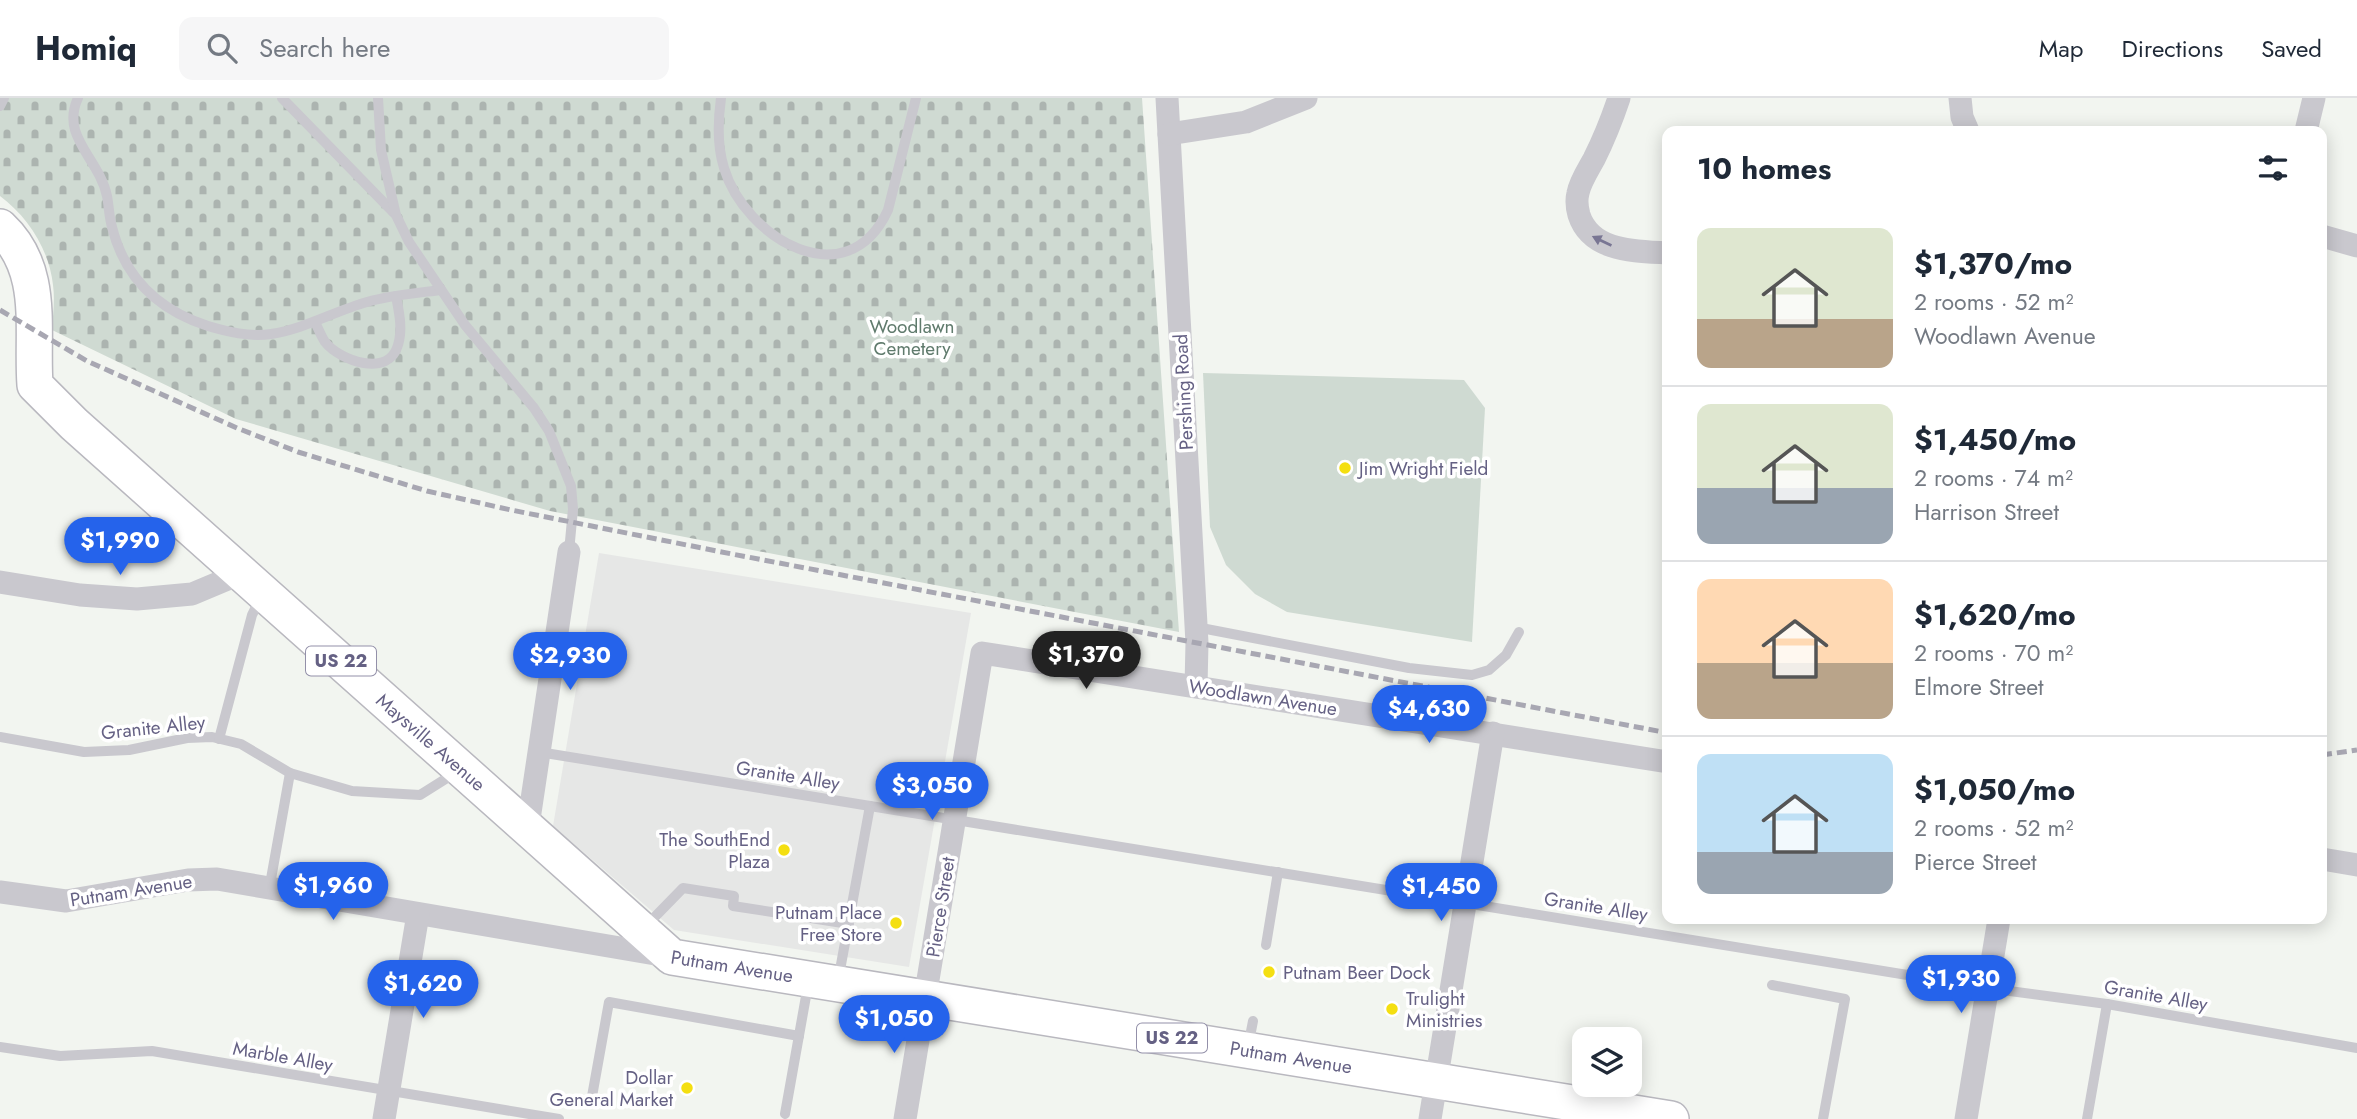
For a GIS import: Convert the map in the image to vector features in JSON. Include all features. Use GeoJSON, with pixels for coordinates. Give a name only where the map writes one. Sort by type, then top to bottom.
{"type":"FeatureCollection","features":[{"type":"Feature","properties":{"kind":"main road","name":"Maysville Avenue"},"geometry":{"type":"LineString","coordinates":[[0,227],[23,255],[31,279],[35,385],[74,424],[461,769],[528,825],[673,957]]}},
{"type":"Feature","properties":{"kind":"main road","name":"Putnam Avenue"},"geometry":{"type":"LineString","coordinates":[[673,957],[925,998],[1250,1035],[1437,1081],[1632,1116],[1671,1119]]}},
{"type":"Feature","properties":{"kind":"street","name":"Pershing Road"},"geometry":{"type":"LineString","coordinates":[[1167,98],[1196,627],[1196,687]]}},
{"type":"Feature","properties":{"kind":"street"},"geometry":{"type":"LineString","coordinates":[[1169,134],[1246,122],[1306,98]]}},
{"type":"Feature","properties":{"kind":"street"},"geometry":{"type":"LineString","coordinates":[[1619,98],[1612,122],[1578,192],[1576,206],[1581,223],[1590,235],[1601,243],[1638,251],[1662,253]]}},
{"type":"Feature","properties":{"kind":"street"},"geometry":{"type":"LineString","coordinates":[[1960,98],[1966,126]]}},
{"type":"Feature","properties":{"kind":"street"},"geometry":{"type":"LineString","coordinates":[[2307,126],[2314,98]]}},
{"type":"Feature","properties":{"kind":"street"},"geometry":{"type":"LineString","coordinates":[[2327,237],[2357,246]]}},
{"type":"Feature","properties":{"kind":"street"},"geometry":{"type":"LineString","coordinates":[[528,825],[569,552]]}},
{"type":"Feature","properties":{"kind":"street"},"geometry":{"type":"LineString","coordinates":[[0,582],[80,596],[136,599],[192,594],[253,582]]}},
{"type":"Feature","properties":{"kind":"street","name":"Woodlawn Avenue"},"geometry":{"type":"LineString","coordinates":[[982,653],[1662,761]]}},
{"type":"Feature","properties":{"kind":"street","name":"Pierce Street"},"geometry":{"type":"LineString","coordinates":[[905,1119],[982,653]]}},
{"type":"Feature","properties":{"kind":"street"},"geometry":{"type":"LineString","coordinates":[[1430,1119],[1493,733]]}},
{"type":"Feature","properties":{"kind":"street"},"geometry":{"type":"LineString","coordinates":[[2327,860],[2357,865]]}},
{"type":"Feature","properties":{"kind":"street","name":"Putnam Avenue"},"geometry":{"type":"LineString","coordinates":[[0,892],[66,901],[188,880],[217,879],[673,957]]}},
{"type":"Feature","properties":{"kind":"street"},"geometry":{"type":"LineString","coordinates":[[384,1119],[418,914]]}},
{"type":"Feature","properties":{"kind":"street"},"geometry":{"type":"LineString","coordinates":[[1966,1119],[1998,924]]}},
{"type":"Feature","properties":{"kind":"lane"},"geometry":{"type":"LineString","coordinates":[[0,106],[4,98]]}},
{"type":"Feature","properties":{"kind":"lane"},"geometry":{"type":"LineString","coordinates":[[78,98],[72,119],[75,132],[104,184],[111,226],[119,247],[131,272],[147,292],[165,308],[189,320],[236,334],[270,334],[370,301],[441,290]]}},
{"type":"Feature","properties":{"kind":"lane"},"geometry":{"type":"LineString","coordinates":[[282,98],[396,215]]}},
{"type":"Feature","properties":{"kind":"lane"},"geometry":{"type":"LineString","coordinates":[[379,98],[381,150],[396,215],[409,242],[482,348],[534,408],[550,431],[571,486],[573,509],[569,552]]}},
{"type":"Feature","properties":{"kind":"lane"},"geometry":{"type":"LineString","coordinates":[[721,98],[719,127],[724,169],[742,203],[765,229],[780,239],[810,252],[826,254],[852,251],[874,235],[883,222],[916,98]]}},
{"type":"Feature","properties":{"kind":"lane"},"geometry":{"type":"LineString","coordinates":[[315,321],[325,342],[349,359],[376,365],[389,361],[398,348],[401,325],[396,296]]}},
{"type":"Feature","properties":{"kind":"lane"},"geometry":{"type":"LineString","coordinates":[[219,739],[252,615],[253,582]]}},
{"type":"Feature","properties":{"kind":"lane"},"geometry":{"type":"LineString","coordinates":[[1196,627],[1409,668],[1472,676],[1489,670],[1506,655],[1519,632]]}},
{"type":"Feature","properties":{"kind":"lane","name":"Granite Alley"},"geometry":{"type":"LineString","coordinates":[[0,737],[85,752],[129,750],[187,738],[219,739],[241,744],[290,773],[352,791],[420,795],[461,769]]}},
{"type":"Feature","properties":{"kind":"lane","name":"Granite Alley"},"geometry":{"type":"LineString","coordinates":[[539,752],[1987,988],[2107,1004],[2357,1048]]}},
{"type":"Feature","properties":{"kind":"lane"},"geometry":{"type":"LineString","coordinates":[[269,890],[290,773]]}},
{"type":"Feature","properties":{"kind":"lane"},"geometry":{"type":"LineString","coordinates":[[785,1114],[799,1036],[849,924],[870,806]]}},
{"type":"Feature","properties":{"kind":"lane"},"geometry":{"type":"LineString","coordinates":[[1266,945],[1278,872]]}},
{"type":"Feature","properties":{"kind":"lane"},"geometry":{"type":"LineString","coordinates":[[643,930],[683,888],[734,896],[733,906],[849,924]]}},
{"type":"Feature","properties":{"kind":"lane"},"geometry":{"type":"LineString","coordinates":[[1772,985],[1845,999],[1823,1119]]}},
{"type":"Feature","properties":{"kind":"lane"},"geometry":{"type":"LineString","coordinates":[[591,1102],[609,1002],[799,1036]]}},
{"type":"Feature","properties":{"kind":"lane"},"geometry":{"type":"LineString","coordinates":[[2087,1119],[2107,1004]]}},
{"type":"Feature","properties":{"kind":"lane","name":"Marble Alley"},"geometry":{"type":"LineString","coordinates":[[0,1046],[60,1056],[152,1051],[558,1119]]}},
{"type":"Feature","properties":{"kind":"shaded area"},"geometry":{"type":"Polygon","coordinates":[[[599,553],[971,613],[909,967],[674,930],[553,826],[599,553]]]}},
{"type":"Feature","properties":{"kind":"green space","name":"Woodlawn Cemetery"},"geometry":{"type":"Polygon","coordinates":[[[0,98],[1142,98],[1179,632],[550,511],[236,419],[52,330],[54,290],[47,259],[28,224],[0,196],[0,98]]]}},
{"type":"Feature","properties":{"kind":"green space","name":"Jim Wright Field"},"geometry":{"type":"Polygon","coordinates":[[[1203,373],[1464,380],[1485,408],[1472,642],[1287,612],[1255,594],[1226,565],[1210,527],[1203,373]]]}},
{"type":"Feature","properties":{"kind":"railway"},"geometry":{"type":"LineString","coordinates":[[0,310],[87,361],[237,428],[298,452],[427,491],[732,554],[1662,732]]}},
{"type":"Feature","properties":{"kind":"railway"},"geometry":{"type":"LineString","coordinates":[[2327,754],[2357,750]]}},
{"type":"Feature","properties":{"kind":"place","name":"Jim Wright Field"},"geometry":{"type":"Point","coordinates":[1345,468]}},
{"type":"Feature","properties":{"kind":"place","name":"The SouthEnd Plaza"},"geometry":{"type":"Point","coordinates":[784,850]}},
{"type":"Feature","properties":{"kind":"place","name":"Putnam Place Free Store"},"geometry":{"type":"Point","coordinates":[896,923]}},
{"type":"Feature","properties":{"kind":"place","name":"Putnam Beer Dock"},"geometry":{"type":"Point","coordinates":[1269,972]}},
{"type":"Feature","properties":{"kind":"place","name":"Trulight Ministries"},"geometry":{"type":"Point","coordinates":[1392,1009]}},
{"type":"Feature","properties":{"kind":"place","name":"Dollar General Market"},"geometry":{"type":"Point","coordinates":[687,1088]}}]}
